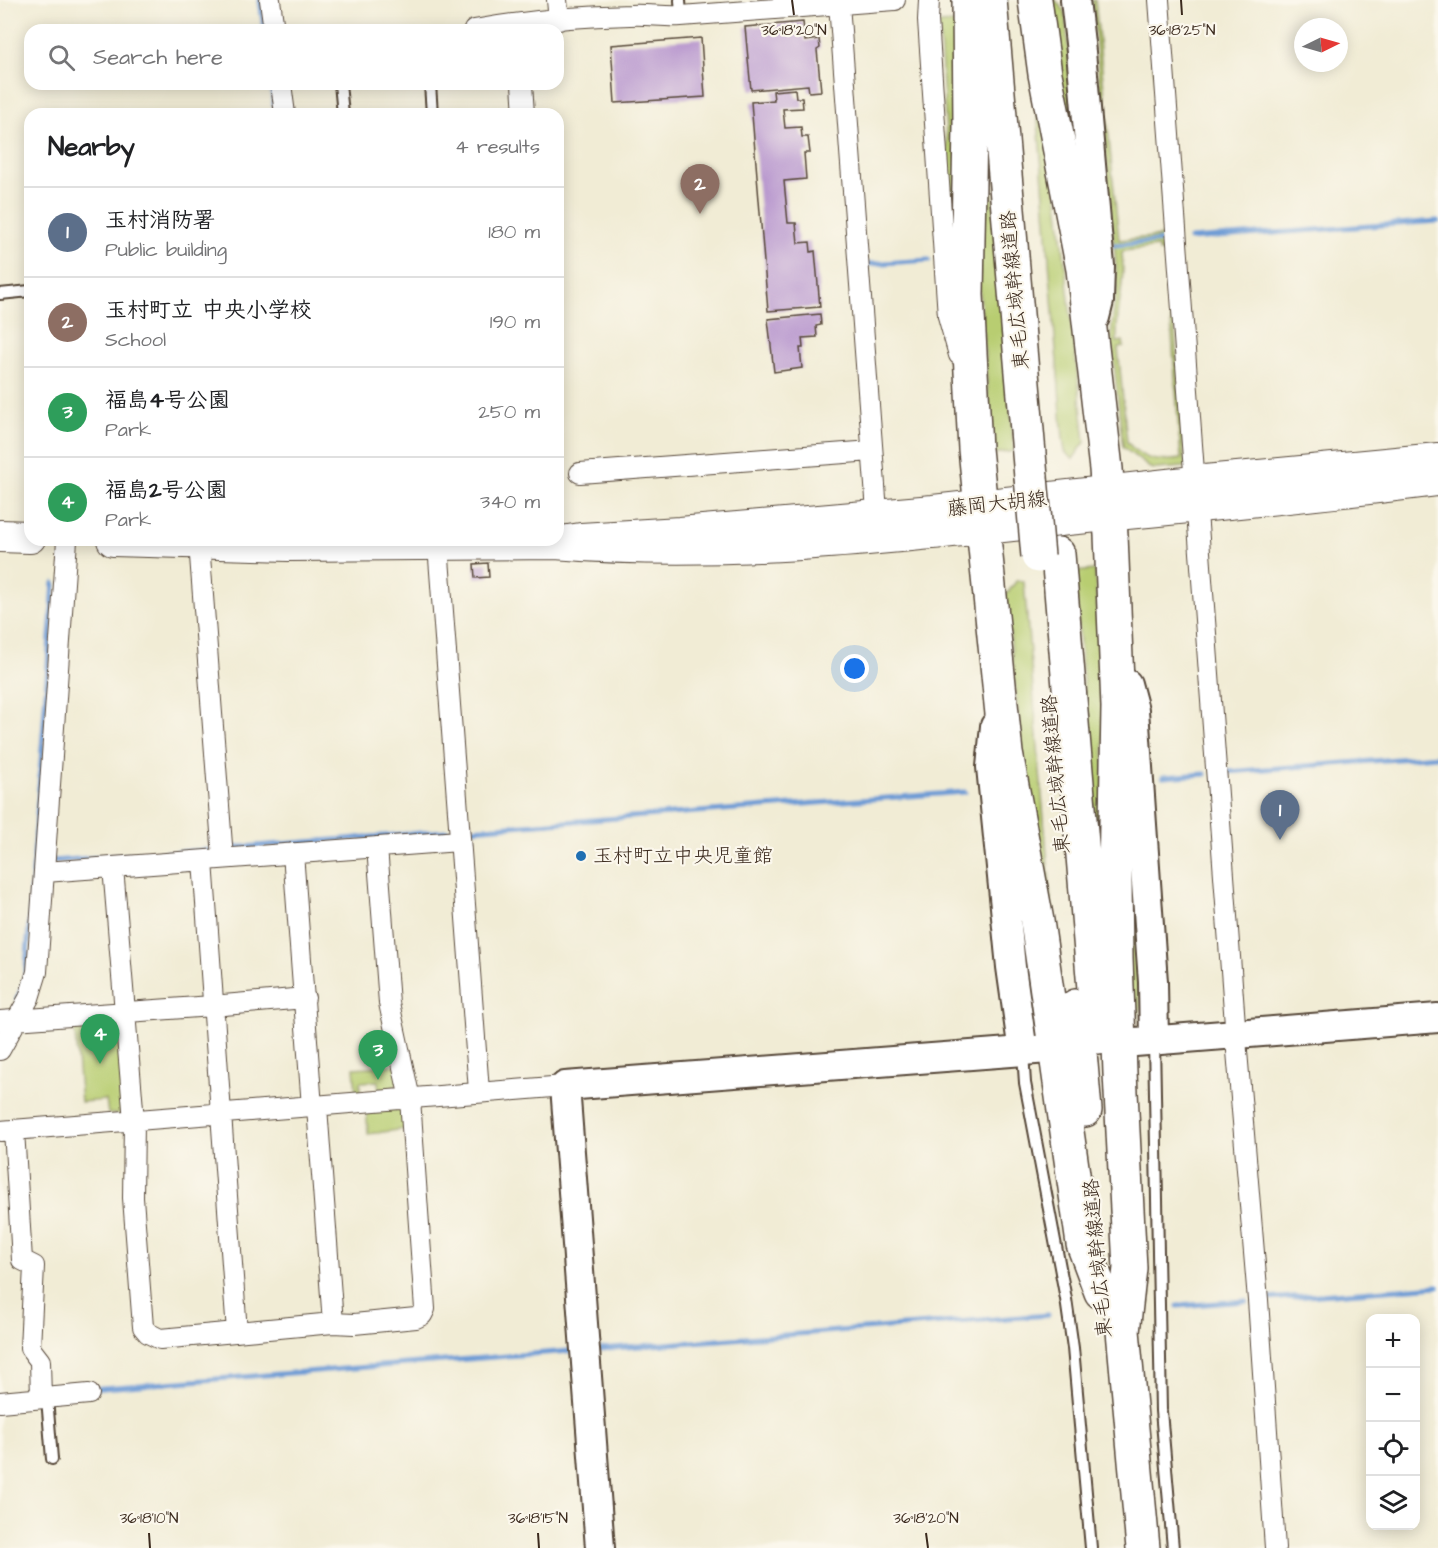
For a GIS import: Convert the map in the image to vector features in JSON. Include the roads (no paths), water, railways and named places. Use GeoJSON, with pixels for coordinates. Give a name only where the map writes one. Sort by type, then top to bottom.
{"type":"FeatureCollection","features":[{"type":"Feature","properties":{"kind":"highway"},"geometry":{"type":"LineString","coordinates":[[969,0],[970,126],[967,295],[970,382],[985,508],[1000,699],[1013,796],[1037,921],[1083,1244],[1101,1292]]}},
{"type":"Feature","properties":{"kind":"highway","name":"東毛広域幹線道路"},"geometry":{"type":"LineString","coordinates":[[990,0],[1041,476],[1143,1548]]}},
{"type":"Feature","properties":{"kind":"highway","name":"東毛広域幹線道路"},"geometry":{"type":"LineString","coordinates":[[1013,0],[1041,476]]}},
{"type":"Feature","properties":{"kind":"highway"},"geometry":{"type":"LineString","coordinates":[[1035,0],[1045,74],[1083,269],[1117,657],[1116,959],[1130,1268],[1123,1332]]}},
{"type":"Feature","properties":{"kind":"highway","name":"東毛広域幹線道路"},"geometry":{"type":"LineString","coordinates":[[1048,555],[1101,1292],[1122,1548]]}},
{"type":"Feature","properties":{"kind":"main road","name":"藤岡大胡線"},"geometry":{"type":"LineString","coordinates":[[564,543],[638,547],[806,545],[985,508],[1105,512],[1195,493],[1438,459]]}},
{"type":"Feature","properties":{"kind":"main road"},"geometry":{"type":"LineString","coordinates":[[1195,493],[1281,482],[1354,481],[1396,484],[1438,480]]}},
{"type":"Feature","properties":{"kind":"main road","name":"藤岡大胡線"},"geometry":{"type":"LineString","coordinates":[[564,541],[680,533],[878,529]]}},
{"type":"Feature","properties":{"kind":"main road"},"geometry":{"type":"LineString","coordinates":[[0,536],[24,537]]}},
{"type":"Feature","properties":{"kind":"street"},"geometry":{"type":"LineString","coordinates":[[270,0],[273,24]]}},
{"type":"Feature","properties":{"kind":"street"},"geometry":{"type":"LineString","coordinates":[[557,0],[559,20]]}},
{"type":"Feature","properties":{"kind":"street"},"geometry":{"type":"LineString","coordinates":[[535,24],[625,15],[644,8],[839,4],[895,0]]}},
{"type":"Feature","properties":{"kind":"street"},"geometry":{"type":"LineString","coordinates":[[929,0],[928,20],[948,316],[958,352],[970,382]]}},
{"type":"Feature","properties":{"kind":"street"},"geometry":{"type":"LineString","coordinates":[[1075,0],[1100,266],[1099,301],[1089,330]]}},
{"type":"Feature","properties":{"kind":"street"},"geometry":{"type":"LineString","coordinates":[[1159,0],[1275,1548]]}},
{"type":"Feature","properties":{"kind":"street"},"geometry":{"type":"LineString","coordinates":[[839,4],[878,529]]}},
{"type":"Feature","properties":{"kind":"street"},"geometry":{"type":"LineString","coordinates":[[282,90],[284,108]]}},
{"type":"Feature","properties":{"kind":"street"},"geometry":{"type":"LineString","coordinates":[[522,90],[524,108]]}},
{"type":"Feature","properties":{"kind":"street"},"geometry":{"type":"LineString","coordinates":[[580,472],[872,451]]}},
{"type":"Feature","properties":{"kind":"street"},"geometry":{"type":"LineString","coordinates":[[0,1050],[8,1021],[29,998],[37,972],[67,546]]}},
{"type":"Feature","properties":{"kind":"street"},"geometry":{"type":"LineString","coordinates":[[199,546],[223,858]]}},
{"type":"Feature","properties":{"kind":"street"},"geometry":{"type":"LineString","coordinates":[[438,546],[479,1091]]}},
{"type":"Feature","properties":{"kind":"street"},"geometry":{"type":"LineString","coordinates":[[1117,657],[1124,672],[1134,710],[1151,959],[1140,1042],[1438,1018]]}},
{"type":"Feature","properties":{"kind":"street"},"geometry":{"type":"LineString","coordinates":[[44,1398],[40,1361],[30,1348],[34,1266],[22,1260],[7,1130],[463,1095],[479,1091],[1036,1050],[1011,967],[991,767],[1000,699]]}},
{"type":"Feature","properties":{"kind":"street"},"geometry":{"type":"LineString","coordinates":[[45,872],[459,841]]}},
{"type":"Feature","properties":{"kind":"street"},"geometry":{"type":"LineString","coordinates":[[113,867],[134,1120],[133,1198],[143,1327],[148,1333],[160,1339],[333,1323],[354,1324],[416,1318],[422,1315],[425,1309],[410,1099],[388,1003],[377,847]]}},
{"type":"Feature","properties":{"kind":"street"},"geometry":{"type":"LineString","coordinates":[[293,853],[333,1323]]}},
{"type":"Feature","properties":{"kind":"street"},"geometry":{"type":"LineString","coordinates":[[202,861],[237,1332]]}},
{"type":"Feature","properties":{"kind":"street"},"geometry":{"type":"LineString","coordinates":[[8,1021],[305,998]]}},
{"type":"Feature","properties":{"kind":"street"},"geometry":{"type":"LineString","coordinates":[[565,1086],[600,1548]]}},
{"type":"Feature","properties":{"kind":"street"},"geometry":{"type":"LineString","coordinates":[[0,1402],[89,1394]]}},
{"type":"Feature","properties":{"kind":"lane"},"geometry":{"type":"LineString","coordinates":[[341,90],[342,108]]}},
{"type":"Feature","properties":{"kind":"lane"},"geometry":{"type":"LineString","coordinates":[[430,90],[432,108]]}},
{"type":"Feature","properties":{"kind":"lane"},"geometry":{"type":"LineString","coordinates":[[0,294],[24,292]]}},
{"type":"Feature","properties":{"kind":"lane"},"geometry":{"type":"LineString","coordinates":[[1140,1042],[1161,1411],[1173,1548]]}},
{"type":"Feature","properties":{"kind":"lane"},"geometry":{"type":"LineString","coordinates":[[1036,1050],[1025,1083],[1069,1319],[1091,1548]]}},
{"type":"Feature","properties":{"kind":"lane"},"geometry":{"type":"LineString","coordinates":[[44,1398],[52,1459]]}},
{"type":"Feature","properties":{"kind":"waterway"},"geometry":{"type":"LineString","coordinates":[[260,0],[263,24]]}},
{"type":"Feature","properties":{"kind":"waterway"},"geometry":{"type":"LineString","coordinates":[[272,90],[274,106]]}},
{"type":"Feature","properties":{"kind":"waterway"},"geometry":{"type":"LineString","coordinates":[[1190,239],[1438,221]]}},
{"type":"Feature","properties":{"kind":"waterway"},"geometry":{"type":"LineString","coordinates":[[1114,245],[1166,241]]}},
{"type":"Feature","properties":{"kind":"waterway"},"geometry":{"type":"LineString","coordinates":[[868,264],[929,260]]}},
{"type":"Feature","properties":{"kind":"waterway"},"geometry":{"type":"LineString","coordinates":[[17,999],[24,984],[26,970],[54,583]]}},
{"type":"Feature","properties":{"kind":"waterway"},"geometry":{"type":"LineString","coordinates":[[1228,772],[1438,756]]}},
{"type":"Feature","properties":{"kind":"waterway"},"geometry":{"type":"LineString","coordinates":[[1163,777],[1205,774]]}},
{"type":"Feature","properties":{"kind":"waterway"},"geometry":{"type":"LineString","coordinates":[[470,829],[965,792]]}},
{"type":"Feature","properties":{"kind":"waterway"},"geometry":{"type":"LineString","coordinates":[[231,848],[447,831]]}},
{"type":"Feature","properties":{"kind":"waterway"},"geometry":{"type":"LineString","coordinates":[[51,861],[208,850]]}},
{"type":"Feature","properties":{"kind":"waterway"},"geometry":{"type":"LineString","coordinates":[[1267,1299],[1438,1286]]}},
{"type":"Feature","properties":{"kind":"waterway"},"geometry":{"type":"LineString","coordinates":[[1178,1306],[1246,1301]]}},
{"type":"Feature","properties":{"kind":"waterway"},"geometry":{"type":"LineString","coordinates":[[600,1349],[1048,1315]]}},
{"type":"Feature","properties":{"kind":"waterway"},"geometry":{"type":"LineString","coordinates":[[90,1389],[570,1351]]}},
{"type":"Feature","properties":{"kind":"place","name":"玉村町立 中央小学校"},"geometry":{"type":"Point","coordinates":[700,214]}},
{"type":"Feature","properties":{"kind":"place","name":"玉村消防署"},"geometry":{"type":"Point","coordinates":[1280,840]}},
{"type":"Feature","properties":{"kind":"place","name":"玉村町立中央児童館"},"geometry":{"type":"Point","coordinates":[581,856]}},
{"type":"Feature","properties":{"kind":"place","name":"福島2号公園"},"geometry":{"type":"Point","coordinates":[100,1064]}},
{"type":"Feature","properties":{"kind":"place","name":"福島4号公園"},"geometry":{"type":"Point","coordinates":[378,1080]}}]}
